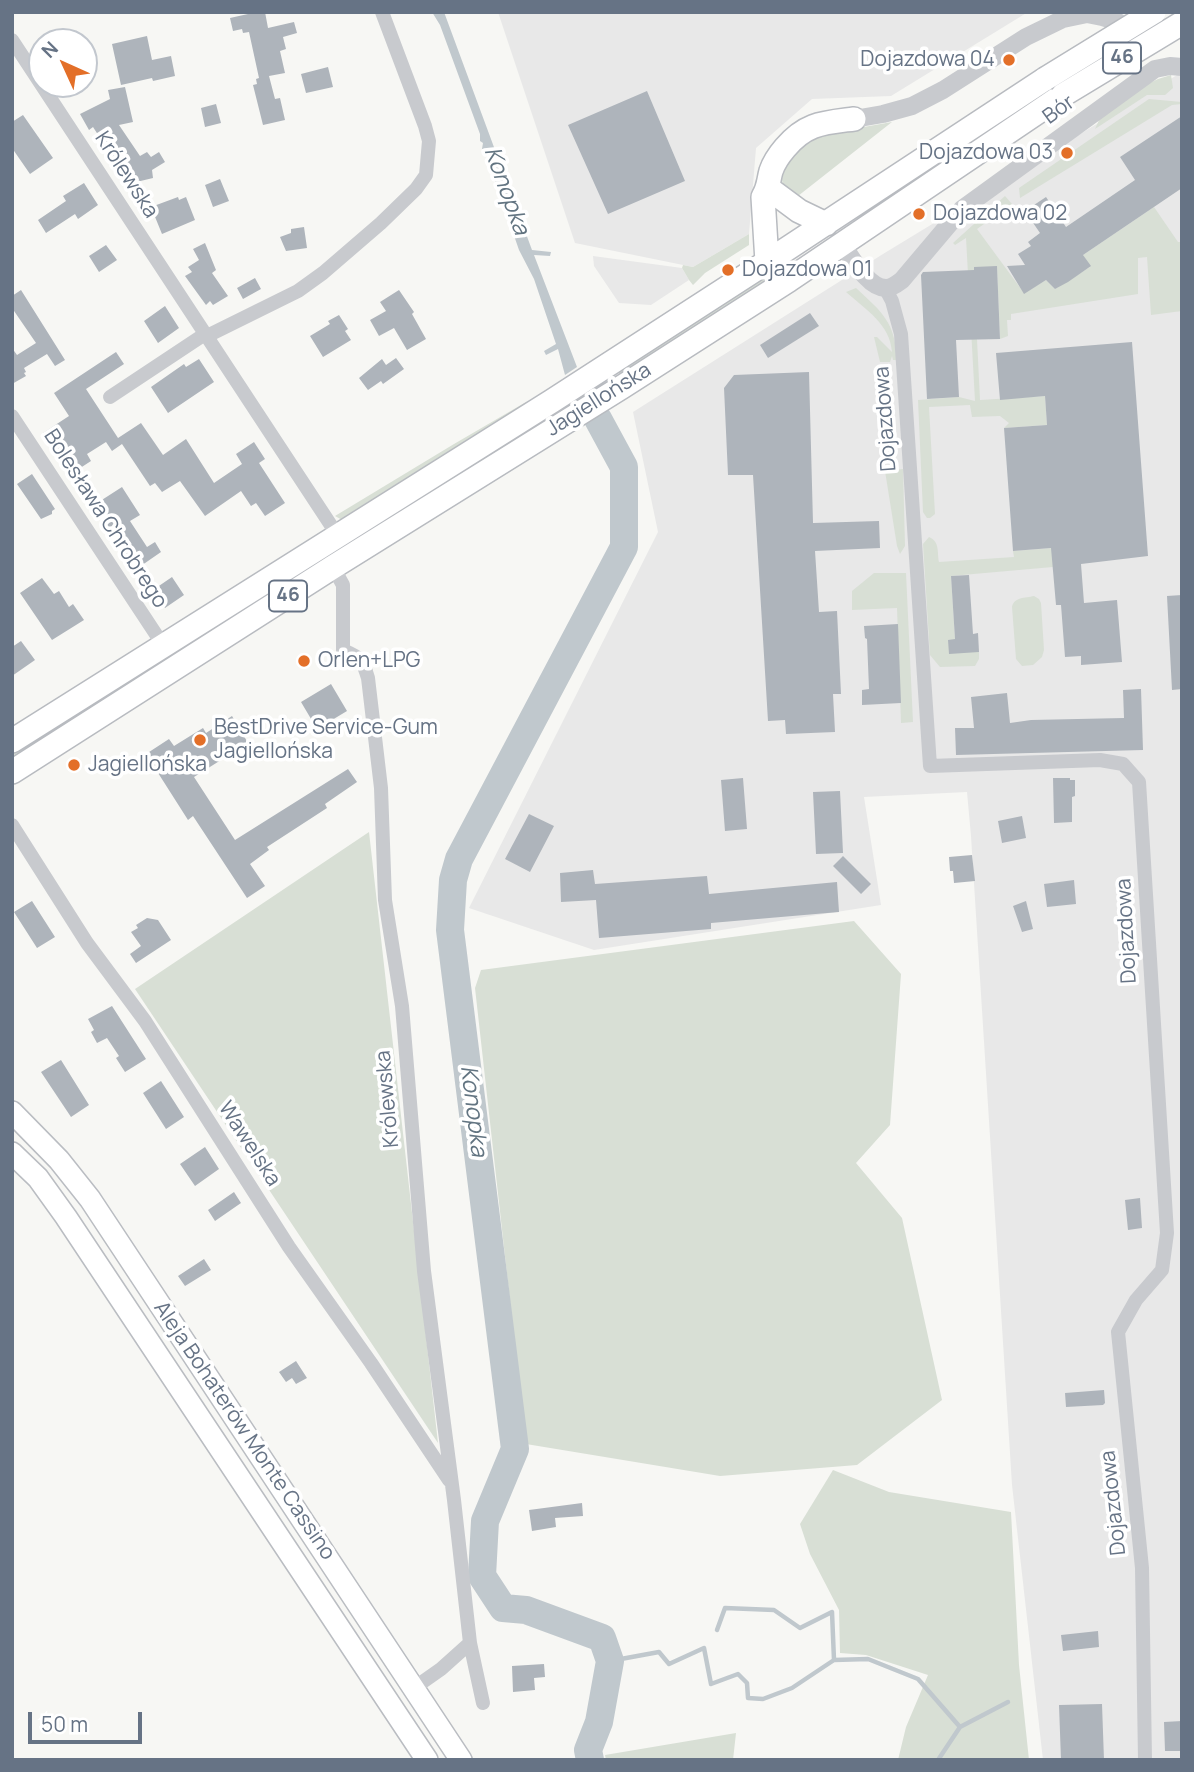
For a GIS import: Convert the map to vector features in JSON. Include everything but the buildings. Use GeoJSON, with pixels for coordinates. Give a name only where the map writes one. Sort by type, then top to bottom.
{"type":"FeatureCollection","features":[{"type":"Feature","properties":{"kind":"main road","name":"Jagiellońska"},"geometry":{"type":"LineString","coordinates":[[12,741],[552,401],[1045,79],[1154,12]]}},
{"type":"Feature","properties":{"kind":"main road","name":"Jagiellońska"},"geometry":{"type":"LineString","coordinates":[[12,772],[332,566],[622,387],[842,244],[1063,95],[1182,23]]}},
{"type":"Feature","properties":{"kind":"main road"},"geometry":{"type":"LineString","coordinates":[[767,262],[763,197],[778,155],[806,129],[854,119]]}},
{"type":"Feature","properties":{"kind":"main road"},"geometry":{"type":"LineString","coordinates":[[768,188],[799,211],[826,224]]}},
{"type":"Feature","properties":{"kind":"main road","name":"Aleja Bohaterów Monte Cassino"},"geometry":{"type":"LineString","coordinates":[[12,1112],[59,1160],[90,1199],[461,1760]]}},
{"type":"Feature","properties":{"kind":"main road","name":"Aleja Bohaterów Monte Cassino"},"geometry":{"type":"LineString","coordinates":[[12,1153],[38,1178],[66,1217],[427,1760]]}},
{"type":"Feature","properties":{"kind":"street"},"geometry":{"type":"LineString","coordinates":[[110,397],[206,335],[298,290],[323,273],[381,223],[416,189],[426,175],[429,141],[425,126],[382,12]]}},
{"type":"Feature","properties":{"kind":"street"},"geometry":{"type":"LineString","coordinates":[[854,119],[912,106],[943,90],[1027,37],[1070,17],[1087,15],[1118,22],[1137,42],[1154,69],[1182,67]]}},
{"type":"Feature","properties":{"kind":"street","name":"Królewska"},"geometry":{"type":"LineString","coordinates":[[12,40],[338,536]]}},
{"type":"Feature","properties":{"kind":"street","name":"Bór"},"geometry":{"type":"LineString","coordinates":[[885,288],[902,281],[962,209],[1154,69]]}},
{"type":"Feature","properties":{"kind":"street"},"geometry":{"type":"LineString","coordinates":[[842,244],[860,270],[871,281],[885,288]]}},
{"type":"Feature","properties":{"kind":"street","name":"Dojazdowa"},"geometry":{"type":"LineString","coordinates":[[885,288],[892,301],[901,334],[930,766],[1100,760],[1123,764],[1139,782],[1167,1233],[1162,1270],[1136,1300],[1118,1332],[1142,1568],[1145,1760]]}},
{"type":"Feature","properties":{"kind":"street","name":"Bolesława Chrobrego"},"geometry":{"type":"LineString","coordinates":[[12,416],[163,645]]}},
{"type":"Feature","properties":{"kind":"street","name":"Królewska"},"geometry":{"type":"LineString","coordinates":[[332,566],[343,584],[343,650],[358,657],[364,664],[368,678],[381,788],[385,900],[402,1006],[424,1271],[470,1643],[483,1703]]}},
{"type":"Feature","properties":{"kind":"street","name":"Wawelska"},"geometry":{"type":"LineString","coordinates":[[12,825],[87,943],[145,1021],[289,1247],[452,1484]]}},
{"type":"Feature","properties":{"kind":"street"},"geometry":{"type":"LineString","coordinates":[[414,1688],[441,1669],[470,1643]]}},
{"type":"Feature","properties":{"kind":"shaded area"},"geometry":{"type":"Polygon","coordinates":[[[498,12],[1028,12],[891,96],[812,99],[756,148],[749,234],[693,267],[575,243],[498,12]]]}},
{"type":"Feature","properties":{"kind":"shaded area"},"geometry":{"type":"Polygon","coordinates":[[[1182,72],[1182,1760],[1043,1760],[1012,1485],[967,792],[864,797],[881,905],[594,950],[469,908],[658,532],[633,412],[883,254],[1182,72]]]}},
{"type":"Feature","properties":{"kind":"shaded area"},"geometry":{"type":"Polygon","coordinates":[[[1171,75],[1173,88],[1165,95],[1147,95],[1095,129],[1100,118],[1143,86],[1171,75]]]}},
{"type":"Feature","properties":{"kind":"shaded area"},"geometry":{"type":"Polygon","coordinates":[[[1149,99],[1182,104],[1172,105],[1020,198],[1019,188],[1149,99]]]}},
{"type":"Feature","properties":{"kind":"shaded area"},"geometry":{"type":"Polygon","coordinates":[[[892,122],[798,196],[783,186],[783,173],[792,155],[813,136],[892,122]]]}},
{"type":"Feature","properties":{"kind":"shaded area"},"geometry":{"type":"Polygon","coordinates":[[[1005,196],[1012,204],[977,229],[1024,293],[1046,280],[1055,289],[1090,267],[1083,255],[1154,207],[1178,242],[1182,242],[1182,311],[1151,315],[1147,257],[1138,258],[1138,294],[1011,314],[1011,320],[1007,320],[1008,336],[1000,339],[997,266],[977,339],[980,400],[1045,396],[1047,425],[1004,428],[1009,423],[1000,416],[972,417],[970,405],[929,407],[935,514],[927,518],[923,512],[918,400],[959,397],[975,401],[966,238],[955,245],[953,243],[1005,196]]]}},
{"type":"Feature","properties":{"kind":"shaded area"},"geometry":{"type":"Polygon","coordinates":[[[749,234],[749,245],[705,273],[693,285],[682,268],[683,265],[693,267],[749,234]]]}},
{"type":"Feature","properties":{"kind":"shaded area"},"geometry":{"type":"Polygon","coordinates":[[[593,256],[682,268],[689,280],[651,305],[619,303],[594,266],[593,256]]]}},
{"type":"Feature","properties":{"kind":"shaded area"},"geometry":{"type":"Polygon","coordinates":[[[786,260],[792,269],[621,377],[617,369],[786,260]]]}},
{"type":"Feature","properties":{"kind":"shaded area"},"geometry":{"type":"Polygon","coordinates":[[[856,288],[886,319],[894,336],[897,360],[893,360],[892,356],[890,362],[880,362],[874,337],[892,352],[890,342],[876,318],[846,292],[856,288]]]}},
{"type":"Feature","properties":{"kind":"shaded area"},"geometry":{"type":"Polygon","coordinates":[[[543,395],[344,521],[335,516],[526,402],[543,395]]]}},
{"type":"Feature","properties":{"kind":"shaded area"},"geometry":{"type":"Polygon","coordinates":[[[554,408],[559,416],[12,762],[12,751],[554,408]]]}},
{"type":"Feature","properties":{"kind":"shaded area"},"geometry":{"type":"Polygon","coordinates":[[[903,469],[905,546],[900,554],[885,471],[903,469]]]}},
{"type":"Feature","properties":{"kind":"shaded area"},"geometry":{"type":"Polygon","coordinates":[[[929,537],[936,544],[939,562],[1014,557],[1013,551],[1052,548],[1053,567],[951,576],[955,639],[979,652],[975,666],[940,667],[930,655],[923,544],[929,537]]]}},
{"type":"Feature","properties":{"kind":"shaded area"},"geometry":{"type":"Polygon","coordinates":[[[874,573],[906,573],[913,722],[901,723],[897,608],[852,610],[852,591],[874,573]]]}},
{"type":"Feature","properties":{"kind":"shaded area"},"geometry":{"type":"Polygon","coordinates":[[[1034,596],[1041,603],[1044,650],[1042,657],[1033,665],[1022,666],[1016,659],[1012,607],[1017,600],[1034,596]]]}},
{"type":"Feature","properties":{"kind":"shaded area"},"geometry":{"type":"Polygon","coordinates":[[[369,832],[438,1443],[135,989],[369,832]]]}},
{"type":"Feature","properties":{"kind":"shaded area"},"geometry":{"type":"Polygon","coordinates":[[[854,921],[901,974],[890,1125],[856,1163],[902,1218],[942,1400],[857,1465],[720,1476],[526,1444],[475,988],[481,970],[854,921]]]}},
{"type":"Feature","properties":{"kind":"shaded area"},"geometry":{"type":"Polygon","coordinates":[[[833,1470],[889,1492],[1011,1512],[1019,1665],[1029,1760],[898,1760],[906,1727],[928,1675],[866,1655],[840,1653],[839,1610],[810,1554],[800,1524],[833,1470]]]}},
{"type":"Feature","properties":{"kind":"shaded area"},"geometry":{"type":"Polygon","coordinates":[[[736,1733],[733,1760],[606,1760],[605,1755],[736,1733]]]}},
{"type":"Feature","properties":{"kind":"water"},"geometry":{"type":"Polygon","coordinates":[[[432,12],[444,12],[532,250],[551,252],[550,256],[534,255],[577,367],[565,375],[558,349],[546,355],[544,351],[556,344],[534,279],[519,250],[482,149],[480,134],[440,25],[432,12]]]}},
{"type":"Feature","properties":{"kind":"waterway","name":"Konopka"},"geometry":{"type":"LineString","coordinates":[[590,1760],[588,1750],[599,1722],[610,1661],[602,1638],[526,1610],[503,1608],[482,1576],[485,1521],[515,1449],[450,930],[453,880],[459,859],[624,547],[624,467],[598,419]]}},
{"type":"Feature","properties":{"kind":"waterway"},"geometry":{"type":"LineString","coordinates":[[717,1630],[725,1608],[774,1610],[800,1628],[832,1612],[834,1660]]}},
{"type":"Feature","properties":{"kind":"waterway"},"geometry":{"type":"LineString","coordinates":[[610,1661],[659,1652],[669,1664],[704,1648],[711,1684],[738,1674],[747,1683],[748,1698],[763,1699],[792,1688],[834,1660],[868,1659],[918,1679],[960,1727],[938,1760]]}},
{"type":"Feature","properties":{"kind":"waterway"},"geometry":{"type":"LineString","coordinates":[[960,1727],[1008,1702]]}},
{"type":"Feature","properties":{"kind":"place","name":"Dojazdowa 04"},"geometry":{"type":"Point","coordinates":[1009,60]}},
{"type":"Feature","properties":{"kind":"place","name":"Dojazdowa 03"},"geometry":{"type":"Point","coordinates":[1067,153]}},
{"type":"Feature","properties":{"kind":"place","name":"Dojazdowa 02"},"geometry":{"type":"Point","coordinates":[919,214]}},
{"type":"Feature","properties":{"kind":"place","name":"Dojazdowa 01"},"geometry":{"type":"Point","coordinates":[728,270]}},
{"type":"Feature","properties":{"kind":"place","name":"Orlen+LPG"},"geometry":{"type":"Point","coordinates":[304,661]}},
{"type":"Feature","properties":{"kind":"place","name":"BestDrive Service-Gum Jagiellońska"},"geometry":{"type":"Point","coordinates":[200,740]}},
{"type":"Feature","properties":{"kind":"place","name":"Jagiellońska"},"geometry":{"type":"Point","coordinates":[74,765]}}]}
